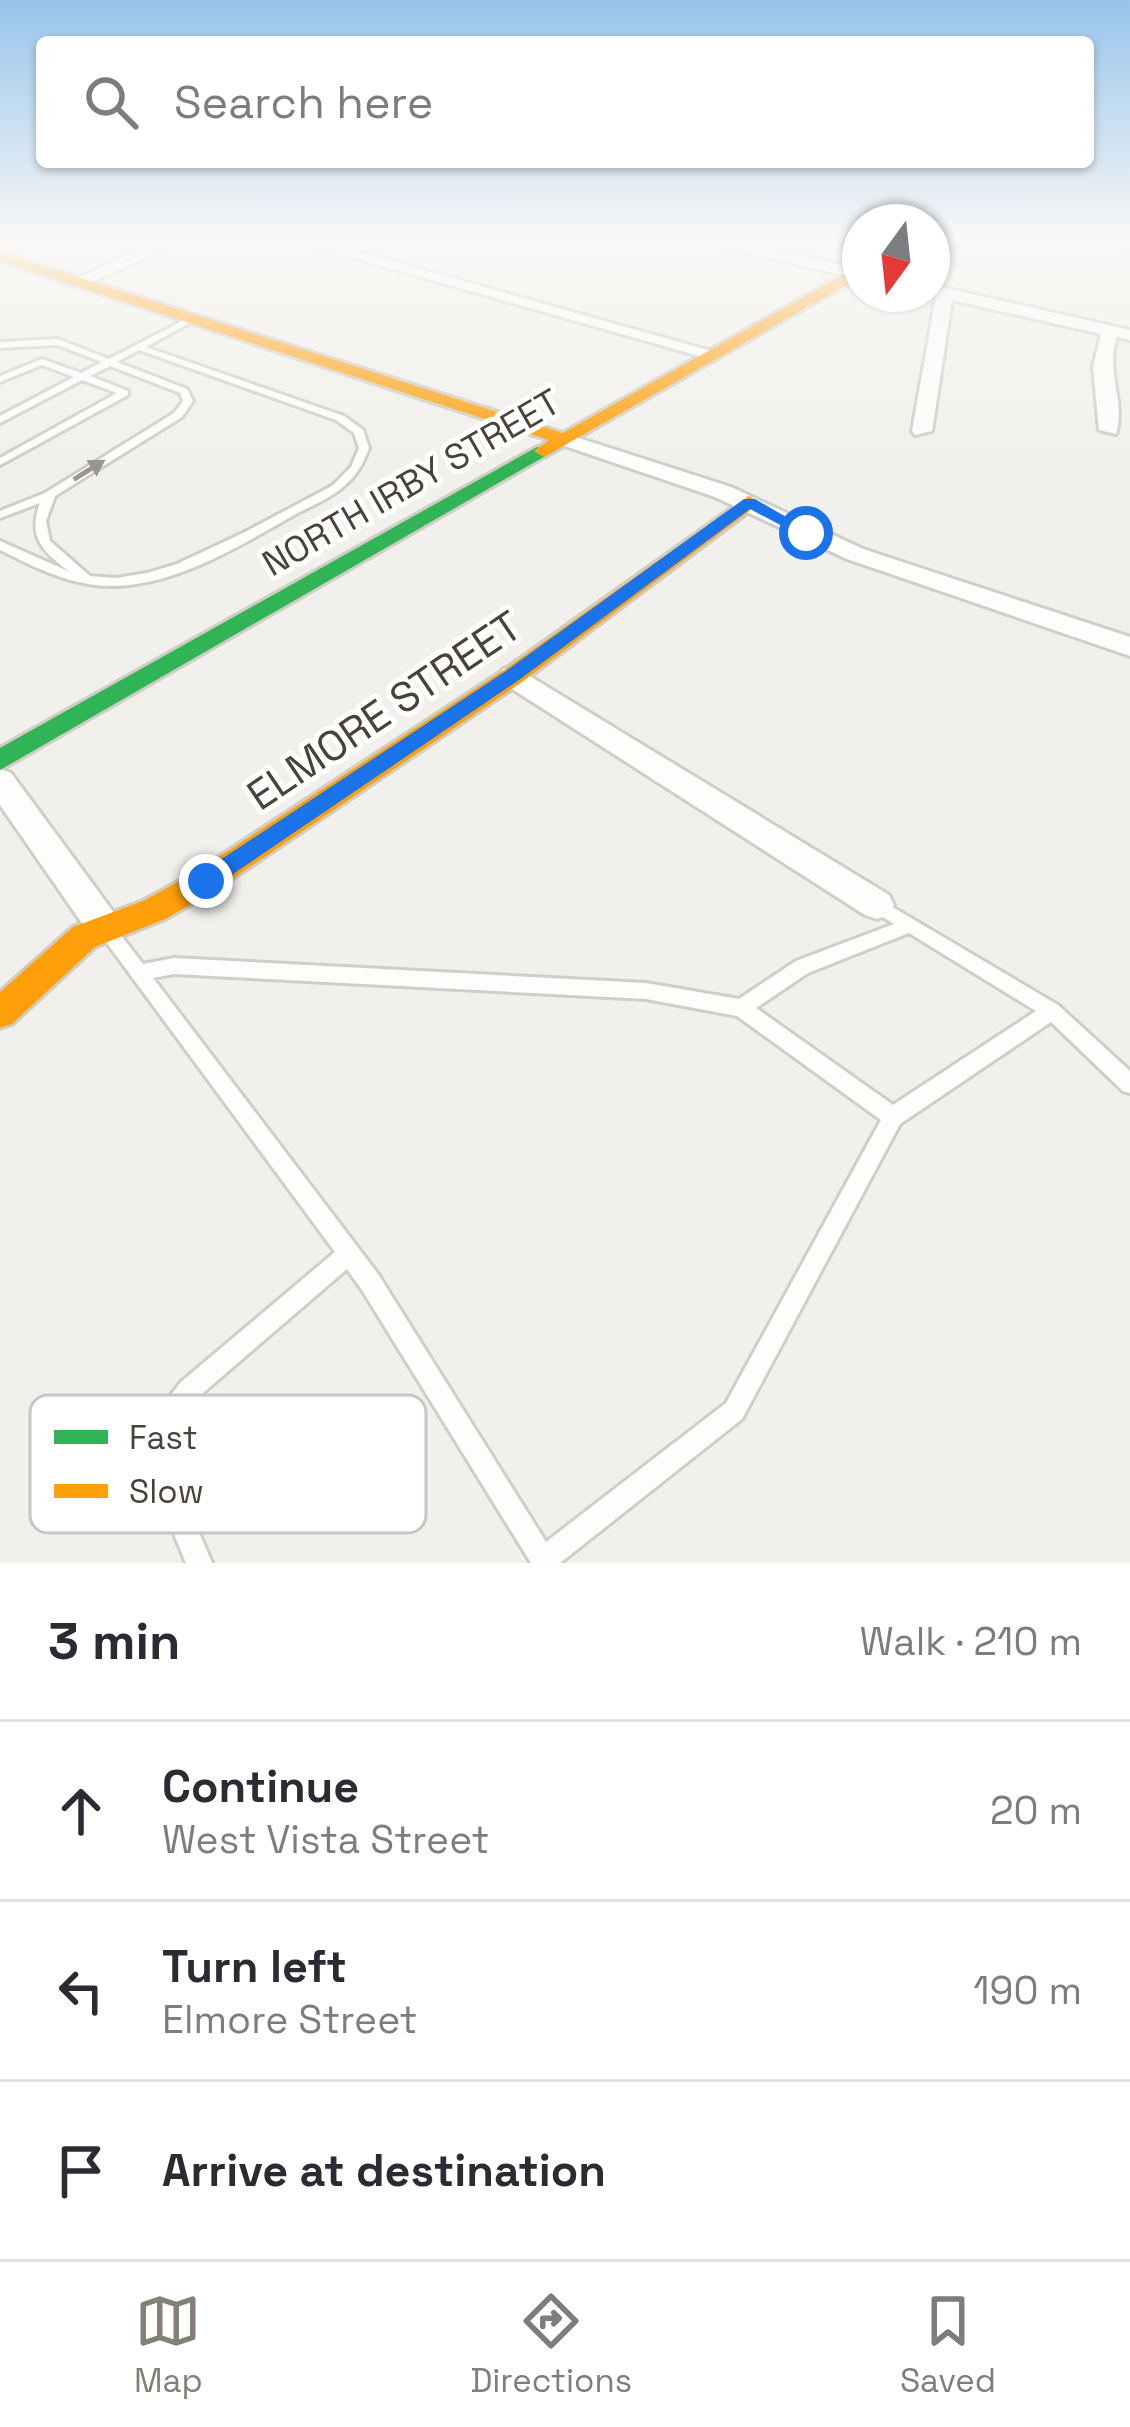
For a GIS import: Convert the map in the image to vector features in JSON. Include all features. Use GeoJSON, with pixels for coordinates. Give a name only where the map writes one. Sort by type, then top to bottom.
{"type":"FeatureCollection","features":[{"type":"Feature","properties":{"kind":"street"},"geometry":{"type":"LineString","coordinates":[[180,315],[749,502],[855,554],[1130,647]]}},
{"type":"Feature","properties":{"kind":"street"},"geometry":{"type":"LineString","coordinates":[[570,315],[712,354]]}},
{"type":"Feature","properties":{"kind":"street","name":"NORTH IRBY STREET"},"geometry":{"type":"LineString","coordinates":[[0,760],[783,315]]}},
{"type":"Feature","properties":{"kind":"street"},"geometry":{"type":"LineString","coordinates":[[922,431],[935,315]]}},
{"type":"Feature","properties":{"kind":"street"},"geometry":{"type":"LineString","coordinates":[[1042,315],[1121,333],[1100,367],[1110,408],[1109,430]]}},
{"type":"Feature","properties":{"kind":"street","name":"ELMORE STREET"},"geometry":{"type":"LineString","coordinates":[[0,1012],[69,946],[179,898],[513,676],[749,502]]}},
{"type":"Feature","properties":{"kind":"street"},"geometry":{"type":"LineString","coordinates":[[513,676],[877,904]]}},
{"type":"Feature","properties":{"kind":"street"},"geometry":{"type":"LineString","coordinates":[[0,781],[105,928]]}},
{"type":"Feature","properties":{"kind":"lane"},"geometry":{"type":"LineString","coordinates":[[0,420],[193,319]]}},
{"type":"Feature","properties":{"kind":"lane"},"geometry":{"type":"LineString","coordinates":[[0,345],[58,342],[184,391],[188,401],[178,415],[50,494],[0,515]]}},
{"type":"Feature","properties":{"kind":"lane"},"geometry":{"type":"LineString","coordinates":[[0,545],[57,573],[92,581],[136,580],[182,566],[336,488],[356,468],[364,448],[358,432],[340,418],[138,347]]}},
{"type":"Feature","properties":{"kind":"lane"},"geometry":{"type":"LineString","coordinates":[[0,379],[42,362],[124,393],[0,462]]}},
{"type":"Feature","properties":{"kind":"lane"},"geometry":{"type":"LineString","coordinates":[[50,494],[38,525],[46,545],[92,581]]}},
{"type":"Feature","properties":{"kind":"lane"},"geometry":{"type":"LineString","coordinates":[[877,904],[1052,1011],[1130,1084]]}},
{"type":"Feature","properties":{"kind":"lane"},"geometry":{"type":"LineString","coordinates":[[741,1008],[802,967],[911,925]]}},
{"type":"Feature","properties":{"kind":"lane"},"geometry":{"type":"LineString","coordinates":[[105,928],[349,1254],[544,1562],[734,1412],[893,1117],[1052,1011]]}},
{"type":"Feature","properties":{"kind":"lane"},"geometry":{"type":"LineString","coordinates":[[139,973],[174,966],[646,992],[741,1008],[893,1117]]}},
{"type":"Feature","properties":{"kind":"lane"},"geometry":{"type":"LineString","coordinates":[[185,1395],[349,1254]]}},
{"type":"Feature","properties":{"kind":"lane"},"geometry":{"type":"LineString","coordinates":[[187,1533],[200,1563]]}},
{"type":"Feature","properties":{"kind":"traffic: fast"},"geometry":{"type":"LineString","coordinates":[[0,760],[544,451]]}},
{"type":"Feature","properties":{"kind":"traffic: slow"},"geometry":{"type":"LineString","coordinates":[[181,315],[560,438]]}},
{"type":"Feature","properties":{"kind":"traffic: slow"},"geometry":{"type":"LineString","coordinates":[[544,451],[783,315]]}},
{"type":"Feature","properties":{"kind":"traffic: slow"},"geometry":{"type":"LineString","coordinates":[[0,1013],[84,937],[154,910],[206,881],[513,676],[749,502]]}},
{"type":"Feature","properties":{"kind":"route"},"geometry":{"type":"LineString","coordinates":[[206,881],[513,676],[749,502],[806,533]]}}]}
